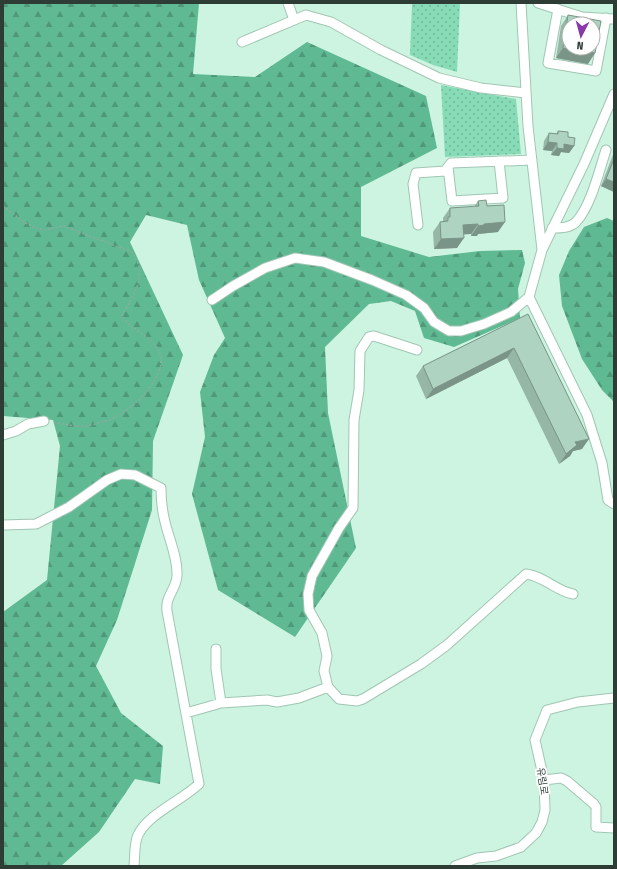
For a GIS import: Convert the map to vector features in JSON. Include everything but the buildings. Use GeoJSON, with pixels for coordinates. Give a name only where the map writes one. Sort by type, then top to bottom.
{"type":"FeatureCollection","features":[{"type":"Feature","properties":{"kind":"street"},"geometry":{"type":"LineString","coordinates":[[288,3],[294,20]]}},
{"type":"Feature","properties":{"kind":"street"},"geometry":{"type":"LineString","coordinates":[[521,3],[526,93],[542,250]]}},
{"type":"Feature","properties":{"kind":"street"},"geometry":{"type":"LineString","coordinates":[[538,3],[558,9],[582,17],[610,19],[596,71],[548,63],[558,9]]}},
{"type":"Feature","properties":{"kind":"street"},"geometry":{"type":"LineString","coordinates":[[242,42],[306,15],[331,22],[381,50],[439,78],[481,88],[526,93]]}},
{"type":"Feature","properties":{"kind":"street"},"geometry":{"type":"LineString","coordinates":[[212,300],[265,268],[295,258],[324,262],[372,280],[406,295],[424,308],[434,322],[449,331],[461,331],[484,324],[511,312],[529,297],[542,250],[613,100]]}},
{"type":"Feature","properties":{"kind":"street"},"geometry":{"type":"LineString","coordinates":[[552,228],[565,228],[575,223],[584,209],[606,150]]}},
{"type":"Feature","properties":{"kind":"street"},"geometry":{"type":"LineString","coordinates":[[418,225],[413,184],[416,173],[445,171],[451,163],[532,160]]}},
{"type":"Feature","properties":{"kind":"street"},"geometry":{"type":"LineString","coordinates":[[448,167],[452,201],[503,198],[499,161]]}},
{"type":"Feature","properties":{"kind":"street"},"geometry":{"type":"LineString","coordinates":[[529,297],[587,415],[602,463],[608,500],[614,504]]}},
{"type":"Feature","properties":{"kind":"street"},"geometry":{"type":"LineString","coordinates":[[417,350],[374,336],[369,337],[360,350],[359,390],[354,420],[353,508],[339,528],[312,576],[308,594],[308,610],[322,633],[324,641],[327,656],[324,672],[328,687],[339,699],[357,701],[375,693],[393,680],[421,664],[526,574],[537,576],[562,592],[573,594]]}},
{"type":"Feature","properties":{"kind":"street"},"geometry":{"type":"LineString","coordinates":[[3,435],[16,431],[28,424],[44,421]]}},
{"type":"Feature","properties":{"kind":"street"},"geometry":{"type":"LineString","coordinates":[[3,525],[36,524],[69,507],[108,480],[121,474],[135,475],[161,488],[165,521],[174,551],[177,575],[175,585],[166,602],[166,606],[199,784],[190,793],[164,809],[144,827],[137,836],[134,866]]}},
{"type":"Feature","properties":{"kind":"street"},"geometry":{"type":"LineString","coordinates":[[216,649],[216,669],[221,703]]}},
{"type":"Feature","properties":{"kind":"street"},"geometry":{"type":"LineString","coordinates":[[186,714],[221,703],[267,700],[277,702],[299,698],[328,687]]}},
{"type":"Feature","properties":{"kind":"street","name":"유림로"},"geometry":{"type":"LineString","coordinates":[[455,866],[477,858],[496,856],[522,847],[536,833],[542,822],[545,810],[544,780],[535,740],[547,710],[578,702],[614,698]]}},
{"type":"Feature","properties":{"kind":"street"},"geometry":{"type":"LineString","coordinates":[[544,780],[561,778],[567,781],[596,807],[596,827],[614,828]]}},
{"type":"Feature","properties":{"kind":"path"},"geometry":{"type":"LineString","coordinates":[[3,206],[33,226],[44,230],[64,226],[130,252],[136,258],[139,266],[139,284],[122,316],[127,325],[157,346],[161,355],[160,369],[154,382],[136,403],[125,412],[91,425],[77,426],[44,421]]}},
{"type":"Feature","properties":{"kind":"green space"},"geometry":{"type":"Polygon","coordinates":[[[3,3],[199,3],[193,74],[255,77],[307,42],[426,96],[437,148],[361,187],[361,236],[429,257],[480,251],[522,250],[525,263],[518,289],[520,318],[454,347],[424,338],[415,311],[391,301],[369,304],[325,347],[328,413],[356,548],[295,637],[218,590],[192,494],[205,437],[200,392],[214,355],[225,338],[199,280],[187,225],[146,215],[130,242],[183,355],[153,441],[152,510],[117,620],[96,666],[121,713],[163,746],[160,784],[135,779],[99,832],[61,866],[3,866],[3,612],[47,580],[60,446],[53,420],[3,416],[3,3]]]}},
{"type":"Feature","properties":{"kind":"green space"},"geometry":{"type":"Polygon","coordinates":[[[412,3],[460,3],[457,72],[433,65],[410,55],[412,3]]]}},
{"type":"Feature","properties":{"kind":"green space"},"geometry":{"type":"Polygon","coordinates":[[[441,85],[516,99],[521,154],[445,157],[441,85]]]}},
{"type":"Feature","properties":{"kind":"green space"},"geometry":{"type":"Polygon","coordinates":[[[607,218],[614,221],[614,402],[602,390],[582,359],[562,306],[559,275],[569,251],[584,227],[607,218]]]}}]}
